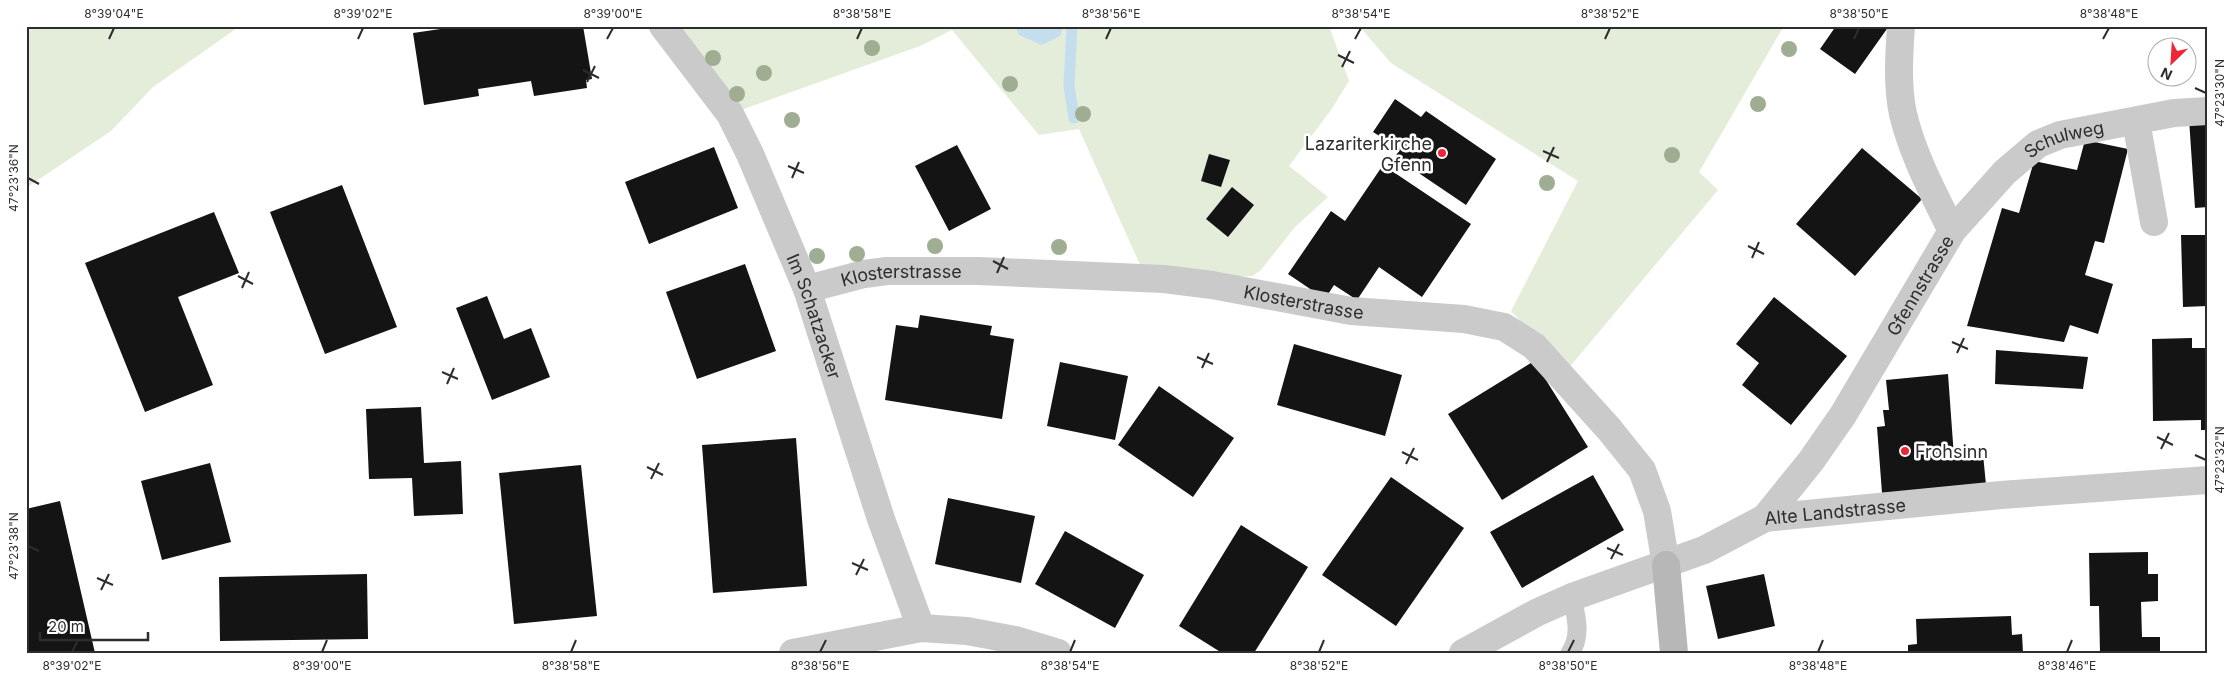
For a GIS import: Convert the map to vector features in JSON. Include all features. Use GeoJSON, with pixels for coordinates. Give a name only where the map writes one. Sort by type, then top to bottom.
{"type":"FeatureCollection","features":[{"type":"Feature","properties":{"kind":"street","name":"Im Schatzacker"},"geometry":{"type":"LineString","coordinates":[[663,26],[730,114],[750,154],[807,290],[881,519],[921,628]]}},
{"type":"Feature","properties":{"kind":"street","name":"Gfennstrasse"},"geometry":{"type":"LineString","coordinates":[[1765,518],[1811,461],[1843,415],[1952,231],[1923,173],[1903,114],[1899,73],[1901,26]]}},
{"type":"Feature","properties":{"kind":"street","name":"Schulweg"},"geometry":{"type":"LineString","coordinates":[[1952,231],[2004,172],[2038,144],[2060,135],[2174,113],[2208,111]]}},
{"type":"Feature","properties":{"kind":"street"},"geometry":{"type":"LineString","coordinates":[[2136,121],[2154,222]]}},
{"type":"Feature","properties":{"kind":"street","name":"Klosterstrasse"},"geometry":{"type":"LineString","coordinates":[[807,290],[864,274],[887,271],[978,271],[1164,279],[1221,286],[1351,310],[1464,319],[1504,327],[1534,346],[1609,428],[1642,470],[1657,511],[1666,564]]}},
{"type":"Feature","properties":{"kind":"street","name":"Alte Landstrasse"},"geometry":{"type":"LineString","coordinates":[[1462,653],[1538,612],[1572,597],[1704,550],[1765,518],[2001,495],[2208,480]]}},
{"type":"Feature","properties":{"kind":"street"},"geometry":{"type":"LineString","coordinates":[[1666,564],[1674,653]]}},
{"type":"Feature","properties":{"kind":"street"},"geometry":{"type":"LineString","coordinates":[[793,653],[921,628],[967,631],[1006,638],[1058,653]]}},
{"type":"Feature","properties":{"kind":"lane"},"geometry":{"type":"LineString","coordinates":[[1570,653],[1577,635],[1572,597]]}},
{"type":"Feature","properties":{"kind":"green space"},"geometry":{"type":"Polygon","coordinates":[[[26,26],[240,26],[153,87],[111,131],[26,188],[26,26]]]}},
{"type":"Feature","properties":{"kind":"green space"},"geometry":{"type":"Polygon","coordinates":[[[675,26],[1329,26],[1349,81],[1331,110],[1289,166],[1328,197],[1295,227],[1260,271],[1252,276],[1225,277],[1142,269],[1079,129],[1039,135],[952,30],[920,46],[738,111],[675,26]]]}},
{"type":"Feature","properties":{"kind":"green space"},"geometry":{"type":"Polygon","coordinates":[[[1359,26],[1784,26],[1699,172],[1718,190],[1567,370],[1511,311],[1578,181],[1391,63],[1359,26]]]}},
{"type":"Feature","properties":{"kind":"water"},"geometry":{"type":"Polygon","coordinates":[[[1015,26],[1063,26],[1060,36],[1042,45],[1019,35],[1015,26]]]}},
{"type":"Feature","properties":{"kind":"building"},"geometry":{"type":"Polygon","coordinates":[[[461,26],[583,26],[592,79],[586,80],[587,88],[534,96],[531,81],[478,89],[479,96],[424,105],[413,33],[461,26]]]}},
{"type":"Feature","properties":{"kind":"building"},"geometry":{"type":"Polygon","coordinates":[[[1836,26],[1889,26],[1855,74],[1820,49],[1836,26]]]}},
{"type":"Feature","properties":{"kind":"building","name":"Lazariterkirche Gfenn"},"geometry":{"type":"Polygon","coordinates":[[[1395,99],[1421,117],[1426,111],[1496,159],[1466,205],[1395,157],[1400,149],[1373,132],[1395,99]]]}},
{"type":"Feature","properties":{"kind":"building"},"geometry":{"type":"Polygon","coordinates":[[[2208,118],[2208,207],[2195,208],[2189,119],[2208,118]]]}},
{"type":"Feature","properties":{"kind":"building"},"geometry":{"type":"Polygon","coordinates":[[[2085,140],[2128,149],[2104,243],[2095,241],[2085,275],[2113,284],[2098,334],[2070,325],[2064,342],[1967,326],[2002,208],[2019,213],[2034,161],[2077,170],[2085,140]]]}},
{"type":"Feature","properties":{"kind":"building"},"geometry":{"type":"Polygon","coordinates":[[[957,145],[991,209],[949,231],[915,166],[957,145]]]}},
{"type":"Feature","properties":{"kind":"building"},"geometry":{"type":"Polygon","coordinates":[[[714,147],[738,208],[649,244],[625,182],[714,147]]]}},
{"type":"Feature","properties":{"kind":"building"},"geometry":{"type":"Polygon","coordinates":[[[1862,148],[1922,199],[1855,276],[1796,224],[1862,148]]]}},
{"type":"Feature","properties":{"kind":"building"},"geometry":{"type":"Polygon","coordinates":[[[1209,154],[1230,160],[1221,187],[1201,181],[1209,154]]]}},
{"type":"Feature","properties":{"kind":"building"},"geometry":{"type":"Polygon","coordinates":[[[1383,165],[1471,224],[1422,297],[1379,267],[1357,300],[1334,285],[1325,299],[1288,274],[1331,211],[1345,221],[1383,165]]]}},
{"type":"Feature","properties":{"kind":"building"},"geometry":{"type":"Polygon","coordinates":[[[342,185],[397,327],[325,354],[270,212],[342,185]]]}},
{"type":"Feature","properties":{"kind":"building"},"geometry":{"type":"Polygon","coordinates":[[[1232,187],[1254,205],[1228,237],[1206,219],[1232,187]]]}},
{"type":"Feature","properties":{"kind":"building"},"geometry":{"type":"Polygon","coordinates":[[[214,212],[239,273],[178,297],[213,385],[145,412],[85,263],[214,212]]]}},
{"type":"Feature","properties":{"kind":"building"},"geometry":{"type":"Polygon","coordinates":[[[2181,235],[2208,235],[2208,306],[2183,307],[2181,235]]]}},
{"type":"Feature","properties":{"kind":"building"},"geometry":{"type":"Polygon","coordinates":[[[745,264],[776,351],[697,379],[666,292],[745,264]]]}},
{"type":"Feature","properties":{"kind":"building"},"geometry":{"type":"Polygon","coordinates":[[[487,296],[504,339],[531,328],[550,377],[492,400],[456,308],[487,296]]]}},
{"type":"Feature","properties":{"kind":"building"},"geometry":{"type":"Polygon","coordinates":[[[1774,297],[1847,356],[1791,425],[1742,385],[1759,363],[1736,344],[1774,297]]]}},
{"type":"Feature","properties":{"kind":"building"},"geometry":{"type":"Polygon","coordinates":[[[920,315],[992,326],[990,335],[1014,339],[1002,419],[885,400],[896,325],[918,328],[920,315]]]}},
{"type":"Feature","properties":{"kind":"building"},"geometry":{"type":"Polygon","coordinates":[[[2192,338],[2192,348],[2208,348],[2208,430],[2201,430],[2201,420],[2153,421],[2152,339],[2192,338]]]}},
{"type":"Feature","properties":{"kind":"building"},"geometry":{"type":"Polygon","coordinates":[[[1294,344],[1402,375],[1385,436],[1277,405],[1294,344]]]}},
{"type":"Feature","properties":{"kind":"building"},"geometry":{"type":"Polygon","coordinates":[[[1996,350],[2088,357],[2083,389],[1995,384],[1996,350]]]}},
{"type":"Feature","properties":{"kind":"building"},"geometry":{"type":"Polygon","coordinates":[[[1534,361],[1588,447],[1502,500],[1448,414],[1534,361]]]}},
{"type":"Feature","properties":{"kind":"building"},"geometry":{"type":"Polygon","coordinates":[[[1060,362],[1128,376],[1115,440],[1047,426],[1060,362]]]}},
{"type":"Feature","properties":{"kind":"building"},"geometry":{"type":"Polygon","coordinates":[[[1948,374],[1954,457],[1983,454],[1986,485],[1882,493],[1877,427],[1885,426],[1883,410],[1889,410],[1886,380],[1948,374]]]}},
{"type":"Feature","properties":{"kind":"building"},"geometry":{"type":"Polygon","coordinates":[[[1159,386],[1234,438],[1193,497],[1118,445],[1159,386]]]}},
{"type":"Feature","properties":{"kind":"building"},"geometry":{"type":"Polygon","coordinates":[[[421,407],[424,463],[461,461],[463,514],[414,516],[412,478],[369,479],[366,409],[421,407]]]}},
{"type":"Feature","properties":{"kind":"building"},"geometry":{"type":"Polygon","coordinates":[[[796,438],[807,586],[713,593],[702,445],[796,438]]]}},
{"type":"Feature","properties":{"kind":"building"},"geometry":{"type":"Polygon","coordinates":[[[210,463],[231,542],[162,560],[141,481],[210,463]]]}},
{"type":"Feature","properties":{"kind":"building"},"geometry":{"type":"Polygon","coordinates":[[[581,465],[597,616],[514,624],[499,473],[581,465]]]}},
{"type":"Feature","properties":{"kind":"building"},"geometry":{"type":"Polygon","coordinates":[[[1593,475],[1624,530],[1522,588],[1490,532],[1593,475]]]}},
{"type":"Feature","properties":{"kind":"building"},"geometry":{"type":"Polygon","coordinates":[[[1391,477],[1464,528],[1396,626],[1322,575],[1391,477]]]}},
{"type":"Feature","properties":{"kind":"building"},"geometry":{"type":"Polygon","coordinates":[[[948,498],[1035,516],[1021,583],[935,564],[948,498]]]}},
{"type":"Feature","properties":{"kind":"building"},"geometry":{"type":"Polygon","coordinates":[[[60,501],[95,653],[26,653],[26,509],[60,501]]]}},
{"type":"Feature","properties":{"kind":"building"},"geometry":{"type":"Polygon","coordinates":[[[1241,525],[1308,567],[1254,653],[1222,653],[1179,626],[1241,525]]]}},
{"type":"Feature","properties":{"kind":"building"},"geometry":{"type":"Polygon","coordinates":[[[1065,531],[1144,575],[1115,628],[1035,584],[1065,531]]]}},
{"type":"Feature","properties":{"kind":"building"},"geometry":{"type":"Polygon","coordinates":[[[2148,552],[2148,574],[2158,574],[2158,601],[2141,602],[2142,637],[2160,637],[2160,653],[2100,653],[2099,606],[2090,606],[2089,553],[2148,552]]]}},
{"type":"Feature","properties":{"kind":"building"},"geometry":{"type":"Polygon","coordinates":[[[367,574],[368,639],[220,641],[219,577],[367,574]]]}},
{"type":"Feature","properties":{"kind":"building"},"geometry":{"type":"Polygon","coordinates":[[[1764,574],[1775,626],[1718,639],[1706,586],[1764,574]]]}},
{"type":"Feature","properties":{"kind":"building"},"geometry":{"type":"Polygon","coordinates":[[[2011,616],[2012,635],[2022,634],[2023,653],[1908,653],[1908,645],[1917,644],[1916,619],[2011,616]]]}},
{"type":"Feature","properties":{"kind":"waterway"},"geometry":{"type":"LineString","coordinates":[[1072,26],[1069,86],[1074,118]]}},
{"type":"Feature","properties":{"kind":"place","name":"Lazariterkirche Gfenn"},"geometry":{"type":"Point","coordinates":[1442,153]}},
{"type":"Feature","properties":{"kind":"place","name":"Frohsinn"},"geometry":{"type":"Point","coordinates":[1905,451]}}]}
